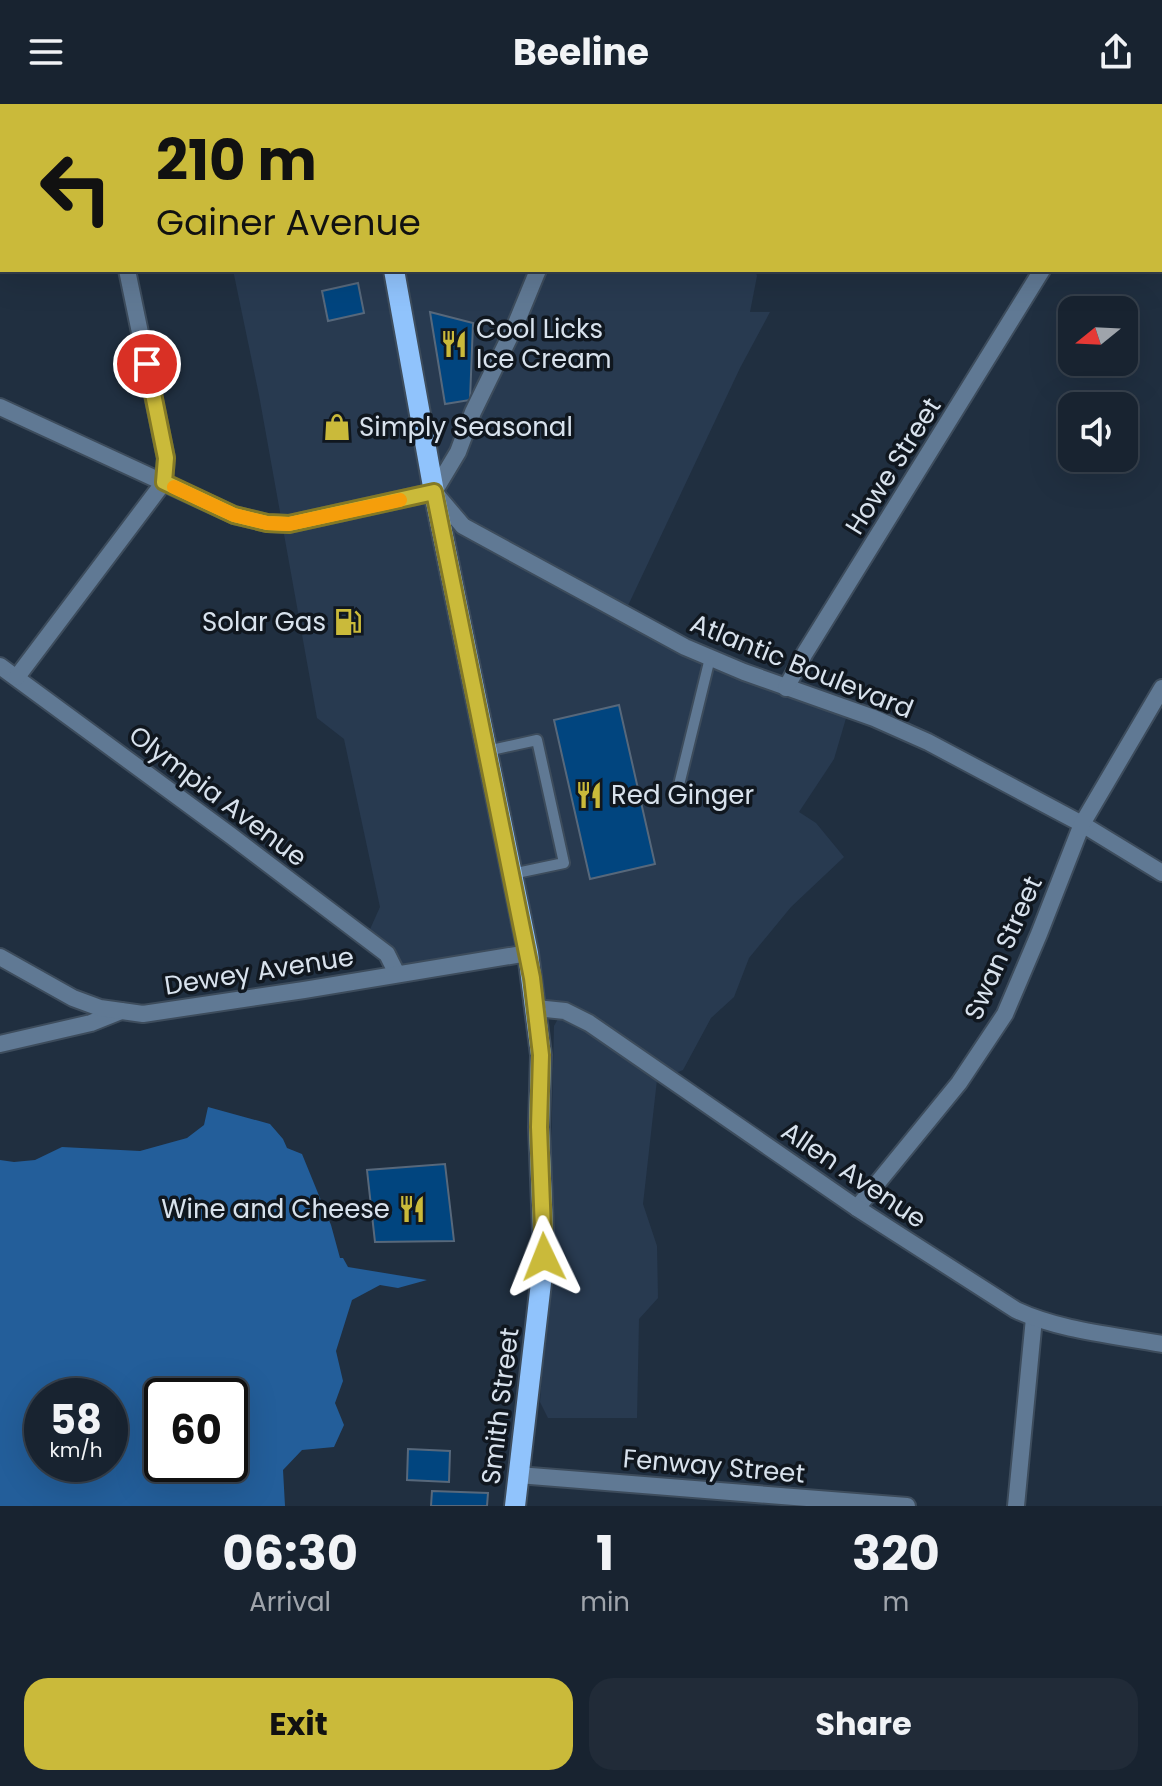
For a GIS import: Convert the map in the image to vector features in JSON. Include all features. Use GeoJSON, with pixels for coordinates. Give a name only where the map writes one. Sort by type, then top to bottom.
{"type":"FeatureCollection","features":[{"type":"Feature","properties":{"kind":"main road","name":"Smith Street"},"geometry":{"type":"LineString","coordinates":[[394,272],[434,492],[528,953],[541,1055],[539,1127],[544,1257],[515,1506]]}},
{"type":"Feature","properties":{"kind":"street"},"geometry":{"type":"LineString","coordinates":[[17,677],[164,482],[166,458],[127,272]]}},
{"type":"Feature","properties":{"kind":"street"},"geometry":{"type":"LineString","coordinates":[[0,407],[234,515],[267,523],[289,524],[434,492],[458,452],[537,272]]}},
{"type":"Feature","properties":{"kind":"street","name":"Howe Street"},"geometry":{"type":"LineString","coordinates":[[786,688],[1041,272]]}},
{"type":"Feature","properties":{"kind":"street","name":"Atlantic Boulevard"},"geometry":{"type":"LineString","coordinates":[[434,492],[463,526],[685,647],[915,736],[1082,824],[1162,873]]}},
{"type":"Feature","properties":{"kind":"street","name":"Olympia Avenue"},"geometry":{"type":"LineString","coordinates":[[0,666],[387,954],[397,974]]}},
{"type":"Feature","properties":{"kind":"street","name":"Swan Street"},"geometry":{"type":"LineString","coordinates":[[857,1208],[959,1083],[1005,1014],[1082,824],[1162,688]]}},
{"type":"Feature","properties":{"kind":"street","name":"Dewey Avenue"},"geometry":{"type":"LineString","coordinates":[[0,1044],[91,1023],[121,1011],[143,1014],[528,953]]}},
{"type":"Feature","properties":{"kind":"street"},"geometry":{"type":"LineString","coordinates":[[0,957],[73,998],[100,1008],[121,1011]]}},
{"type":"Feature","properties":{"kind":"street","name":"Allen Avenue"},"geometry":{"type":"LineString","coordinates":[[536,1008],[565,1011],[589,1023],[857,1208],[1016,1310],[1065,1326],[1162,1344]]}},
{"type":"Feature","properties":{"kind":"street"},"geometry":{"type":"LineString","coordinates":[[1016,1506],[1034,1318]]}},
{"type":"Feature","properties":{"kind":"street","name":"Fenway Street"},"geometry":{"type":"LineString","coordinates":[[518,1475],[907,1506]]}},
{"type":"Feature","properties":{"kind":"lane"},"geometry":{"type":"LineString","coordinates":[[678,789],[710,658]]}},
{"type":"Feature","properties":{"kind":"lane"},"geometry":{"type":"LineString","coordinates":[[487,751],[537,740],[564,863],[512,874]]}},
{"type":"Feature","properties":{"kind":"shaded area"},"geometry":{"type":"Polygon","coordinates":[[[233,272],[756,272],[750,312],[770,312],[740,368],[624,614],[849,708],[834,759],[799,812],[816,823],[844,857],[791,907],[749,958],[734,997],[711,1018],[683,1070],[676,1073],[659,1062],[643,1204],[657,1246],[658,1298],[639,1319],[637,1418],[548,1418],[540,1402],[548,1284],[554,1026],[564,1008],[544,998],[535,957],[406,971],[402,964],[367,936],[380,907],[344,739],[317,718],[259,395],[233,272]]]}},
{"type":"Feature","properties":{"kind":"shaded area"},"geometry":{"type":"Polygon","coordinates":[[[208,1107],[270,1124],[287,1148],[302,1154],[331,1225],[340,1258],[348,1267],[427,1280],[398,1288],[380,1285],[352,1300],[336,1351],[343,1381],[335,1403],[344,1425],[334,1447],[302,1450],[283,1470],[285,1506],[0,1506],[0,1160],[35,1160],[62,1147],[140,1151],[187,1138],[204,1125],[208,1107]]]}},
{"type":"Feature","properties":{"kind":"building"},"geometry":{"type":"Polygon","coordinates":[[[358,283],[364,313],[328,321],[322,291],[358,283]]]}},
{"type":"Feature","properties":{"kind":"building"},"geometry":{"type":"Polygon","coordinates":[[[430,312],[473,323],[470,400],[445,404],[430,312]]]}},
{"type":"Feature","properties":{"kind":"building"},"geometry":{"type":"Polygon","coordinates":[[[619,705],[655,864],[590,879],[554,720],[619,705]]]}},
{"type":"Feature","properties":{"kind":"building"},"geometry":{"type":"Polygon","coordinates":[[[445,1164],[454,1241],[375,1242],[367,1170],[445,1164]]]}},
{"type":"Feature","properties":{"kind":"building"},"geometry":{"type":"Polygon","coordinates":[[[408,1449],[450,1451],[449,1482],[407,1480],[408,1449]]]}},
{"type":"Feature","properties":{"kind":"building"},"geometry":{"type":"Polygon","coordinates":[[[432,1491],[488,1493],[487,1506],[431,1506],[432,1491]]]}},
{"type":"Feature","properties":{"kind":"slow traffic"},"geometry":{"type":"LineString","coordinates":[[174,487],[234,515],[267,523],[289,524],[400,500]]}},
{"type":"Feature","properties":{"kind":"place","name":"Cool Licks Ice Cream"},"geometry":{"type":"Point","coordinates":[454,344]}},
{"type":"Feature","properties":{"kind":"place","name":"Simply Seasonal"},"geometry":{"type":"Point","coordinates":[337,427]}},
{"type":"Feature","properties":{"kind":"place","name":"Solar Gas"},"geometry":{"type":"Point","coordinates":[348,622]}},
{"type":"Feature","properties":{"kind":"place","name":"Red Ginger"},"geometry":{"type":"Point","coordinates":[589,795]}},
{"type":"Feature","properties":{"kind":"place","name":"Wine and Cheese"},"geometry":{"type":"Point","coordinates":[412,1209]}},
{"type":"Feature","properties":{"kind":"route"},"geometry":{"type":"LineString","coordinates":[[147,364],[166,458],[164,482],[234,515],[267,523],[289,524],[434,492],[532,978],[541,1055],[539,1127],[544,1257]]}}]}
